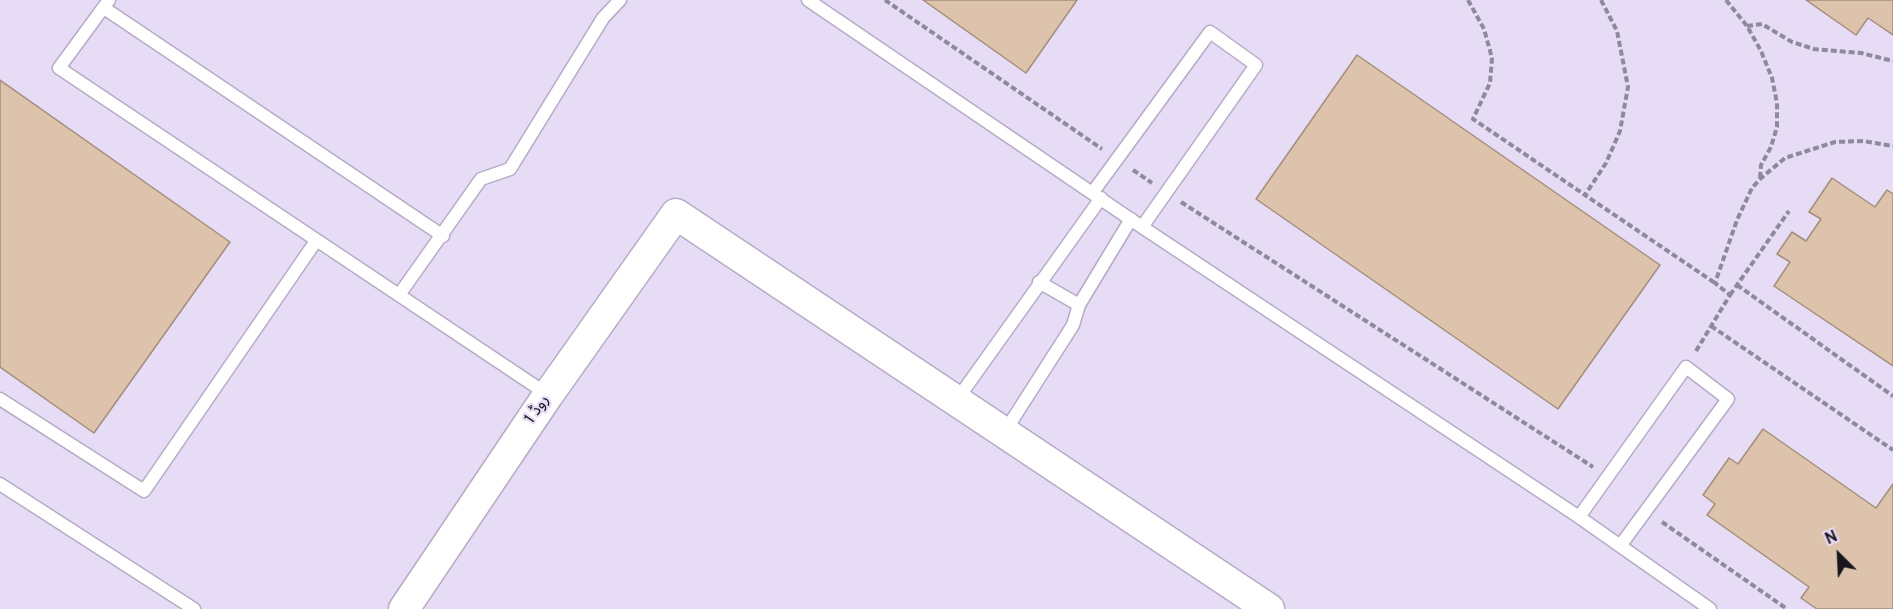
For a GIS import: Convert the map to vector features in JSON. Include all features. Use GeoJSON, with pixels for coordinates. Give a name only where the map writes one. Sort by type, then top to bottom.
{"type":"FeatureCollection","features":[{"type":"Feature","properties":{"kind":"street","name":"روڈ 1"},"geometry":{"type":"LineString","coordinates":[[404,609],[548,395],[676,214],[956,402]]}},
{"type":"Feature","properties":{"kind":"street"},"geometry":{"type":"LineString","coordinates":[[956,402],[1269,609]]}},
{"type":"Feature","properties":{"kind":"lane"},"geometry":{"type":"LineString","coordinates":[[399,295],[443,236],[481,179],[510,169],[603,18],[620,0]]}},
{"type":"Feature","properties":{"kind":"lane"},"geometry":{"type":"LineString","coordinates":[[808,0],[1142,227],[1579,517],[1710,609]]}},
{"type":"Feature","properties":{"kind":"lane"},"geometry":{"type":"LineString","coordinates":[[443,236],[107,4],[59,69],[548,395]]}},
{"type":"Feature","properties":{"kind":"lane"},"geometry":{"type":"LineString","coordinates":[[956,402],[1040,282],[1118,159],[1209,32],[1256,65],[1142,227]]}},
{"type":"Feature","properties":{"kind":"lane"},"geometry":{"type":"LineString","coordinates":[[1003,434],[1072,325],[1079,305],[1131,219]]}},
{"type":"Feature","properties":{"kind":"lane"},"geometry":{"type":"LineString","coordinates":[[0,399],[144,491],[316,241]]}},
{"type":"Feature","properties":{"kind":"lane"},"geometry":{"type":"LineString","coordinates":[[1040,282],[1079,305]]}},
{"type":"Feature","properties":{"kind":"lane"},"geometry":{"type":"LineString","coordinates":[[1579,517],[1686,367],[1728,399],[1620,546]]}},
{"type":"Feature","properties":{"kind":"lane"},"geometry":{"type":"LineString","coordinates":[[0,484],[194,609]]}},
{"type":"Feature","properties":{"kind":"path"},"geometry":{"type":"LineString","coordinates":[[885,0],[1166,192],[1608,476]]}},
{"type":"Feature","properties":{"kind":"path"},"geometry":{"type":"LineString","coordinates":[[1468,0],[1484,28],[1492,58],[1490,83],[1473,119],[1730,295]]}},
{"type":"Feature","properties":{"kind":"path"},"geometry":{"type":"LineString","coordinates":[[1586,195],[1606,163],[1620,131],[1628,87],[1617,31],[1601,0]]}},
{"type":"Feature","properties":{"kind":"path"},"geometry":{"type":"LineString","coordinates":[[1726,0],[1748,26],[1772,78],[1777,103],[1777,128],[1771,147],[1761,165],[1760,179]]}},
{"type":"Feature","properties":{"kind":"path"},"geometry":{"type":"LineString","coordinates":[[1748,26],[1762,24],[1792,42],[1814,49],[1861,53],[1893,61]]}},
{"type":"Feature","properties":{"kind":"path"},"geometry":{"type":"LineString","coordinates":[[1714,284],[1737,220],[1752,188],[1785,158],[1835,142],[1863,141],[1893,146]]}},
{"type":"Feature","properties":{"kind":"path"},"geometry":{"type":"LineString","coordinates":[[1686,367],[1730,295],[1789,211]]}},
{"type":"Feature","properties":{"kind":"path"},"geometry":{"type":"LineString","coordinates":[[1737,285],[1893,396]]}},
{"type":"Feature","properties":{"kind":"path"},"geometry":{"type":"LineString","coordinates":[[1711,326],[1893,450]]}},
{"type":"Feature","properties":{"kind":"path"},"geometry":{"type":"LineString","coordinates":[[1646,511],[1787,609]]}},
{"type":"Feature","properties":{"kind":"building"},"geometry":{"type":"Polygon","coordinates":[[[923,0],[1077,0],[1026,73],[923,0]]]}},
{"type":"Feature","properties":{"kind":"building"},"geometry":{"type":"Polygon","coordinates":[[[1806,0],[1893,0],[1893,35],[1868,18],[1856,35],[1806,0]]]}},
{"type":"Feature","properties":{"kind":"building"},"geometry":{"type":"Polygon","coordinates":[[[1357,55],[1660,265],[1558,409],[1256,199],[1357,55]]]}},
{"type":"Feature","properties":{"kind":"building"},"geometry":{"type":"Polygon","coordinates":[[[0,80],[230,242],[94,433],[0,367],[0,80]]]}},
{"type":"Feature","properties":{"kind":"building"},"geometry":{"type":"Polygon","coordinates":[[[1832,178],[1875,207],[1887,190],[1893,194],[1893,366],[1774,286],[1790,262],[1777,254],[1792,232],[1806,241],[1821,219],[1809,212],[1832,178]]]}},
{"type":"Feature","properties":{"kind":"building"},"geometry":{"type":"Polygon","coordinates":[[[1763,429],[1876,508],[1893,484],[1893,609],[1817,609],[1801,598],[1809,587],[1707,515],[1715,504],[1703,495],[1729,458],[1738,464],[1763,429]]]}}]}
